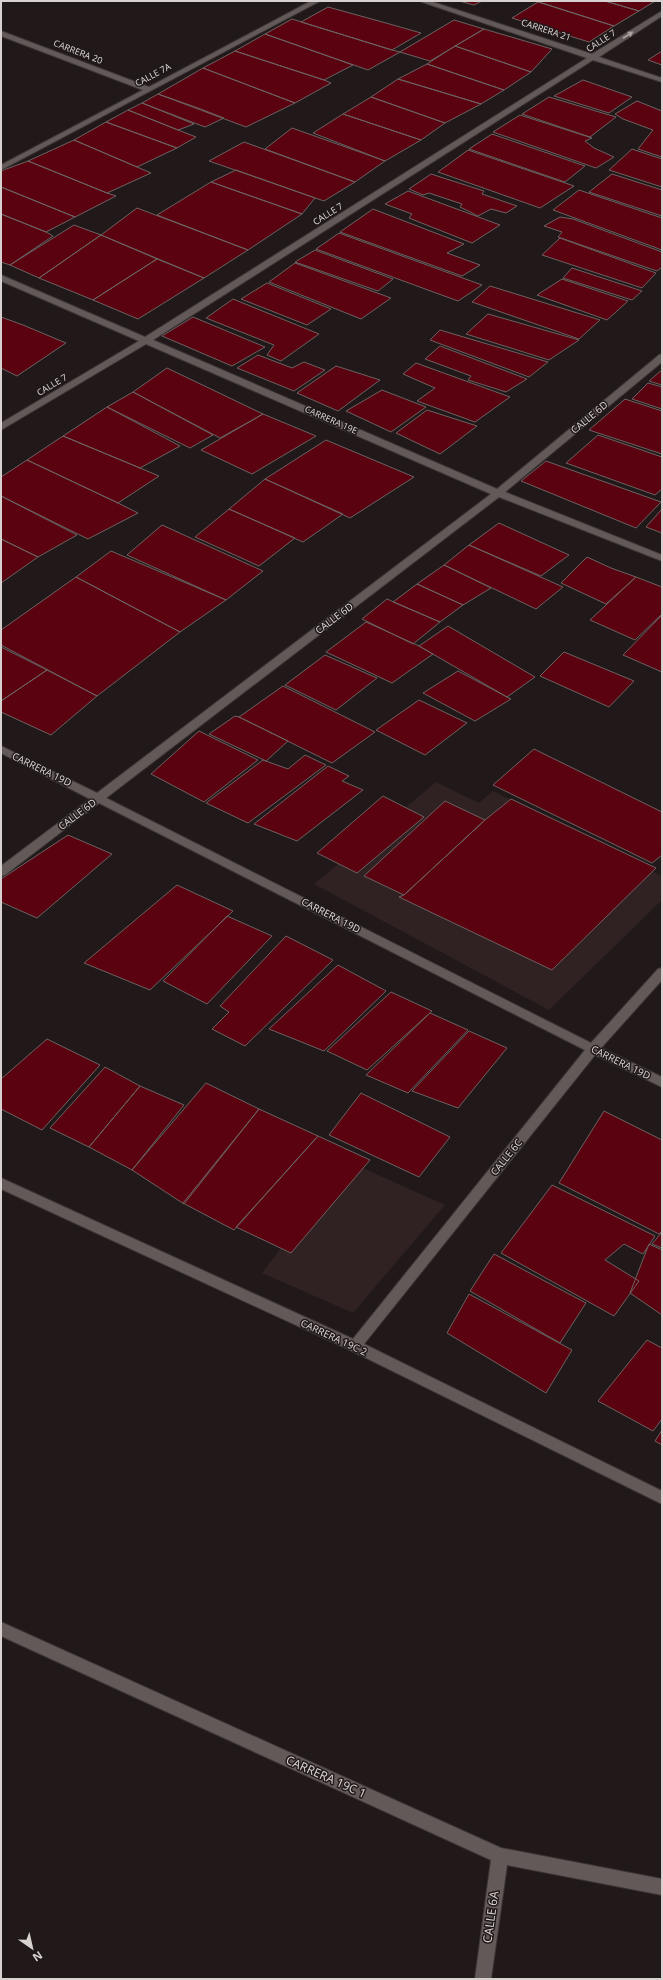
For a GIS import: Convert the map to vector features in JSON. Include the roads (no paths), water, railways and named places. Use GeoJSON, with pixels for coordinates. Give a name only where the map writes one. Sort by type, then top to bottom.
{"type":"FeatureCollection","features":[{"type":"Feature","properties":{"kind":"street","name":"CALLE 7A"},"geometry":{"type":"LineString","coordinates":[[1,168],[316,1]]}},
{"type":"Feature","properties":{"kind":"street","name":"CARRERA 21"},"geometry":{"type":"LineString","coordinates":[[423,1],[662,80]]}},
{"type":"Feature","properties":{"kind":"street","name":"CALLE 7"},"geometry":{"type":"LineString","coordinates":[[1,428],[147,340],[662,14]]}},
{"type":"Feature","properties":{"kind":"street","name":"CARRERA 20"},"geometry":{"type":"LineString","coordinates":[[1,33],[148,89]]}},
{"type":"Feature","properties":{"kind":"street","name":"CARRERA 19E"},"geometry":{"type":"LineString","coordinates":[[1,278],[498,493],[662,558]]}},
{"type":"Feature","properties":{"kind":"street","name":"CALLE 6D"},"geometry":{"type":"LineString","coordinates":[[1,872],[498,493],[662,356]]}},
{"type":"Feature","properties":{"kind":"street","name":"CARRERA 19D"},"geometry":{"type":"LineString","coordinates":[[1,749],[100,797],[593,1049],[662,1082]]}},
{"type":"Feature","properties":{"kind":"street","name":"CALLE 6C"},"geometry":{"type":"LineString","coordinates":[[355,1346],[593,1049],[662,972]]}},
{"type":"Feature","properties":{"kind":"street","name":"CARRERA 19C 2"},"geometry":{"type":"LineString","coordinates":[[1,1183],[355,1346],[662,1498]]}},
{"type":"Feature","properties":{"kind":"street","name":"CARRERA 19C 1"},"geometry":{"type":"LineString","coordinates":[[1,1629],[500,1856],[662,1887]]}},
{"type":"Feature","properties":{"kind":"street","name":"CALLE 6A"},"geometry":{"type":"LineString","coordinates":[[483,1979],[500,1856]]}}]}
